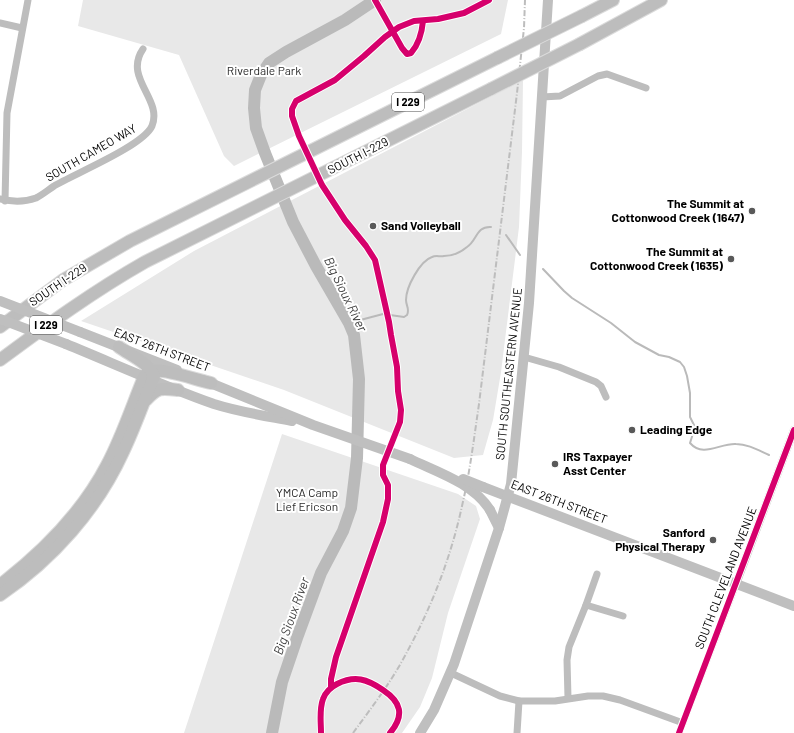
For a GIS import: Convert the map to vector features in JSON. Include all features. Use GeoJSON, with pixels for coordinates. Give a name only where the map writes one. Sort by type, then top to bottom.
{"type":"FeatureCollection","features":[{"type":"Feature","properties":{"kind":"highway","name":"SOUTH I-229"},"geometry":{"type":"LineString","coordinates":[[0,327],[51,288],[130,241],[613,0]]}},
{"type":"Feature","properties":{"kind":"highway","name":"SOUTH I-229"},"geometry":{"type":"LineString","coordinates":[[0,360],[46,326],[122,275],[145,262],[236,215],[580,44],[661,0]]}},
{"type":"Feature","properties":{"kind":"highway"},"geometry":{"type":"LineString","coordinates":[[119,347],[149,376]]}},
{"type":"Feature","properties":{"kind":"highway"},"geometry":{"type":"LineString","coordinates":[[0,585],[47,546],[87,498],[107,466],[149,376],[162,371],[211,383]]}},
{"type":"Feature","properties":{"kind":"highway"},"geometry":{"type":"LineString","coordinates":[[0,595],[12,587],[46,558],[85,515],[107,482],[123,452],[142,406],[149,376]]}},
{"type":"Feature","properties":{"kind":"highway"},"geometry":{"type":"LineString","coordinates":[[142,406],[149,396],[160,388],[178,390]]}},
{"type":"Feature","properties":{"kind":"main road","name":"SOUTH SOUTHEASTERN AVENUE"},"geometry":{"type":"LineString","coordinates":[[420,733],[434,710],[451,673],[499,528],[508,496],[512,472],[524,357],[533,249],[548,0]]}},
{"type":"Feature","properties":{"kind":"main road","name":"EAST 26TH STREET"},"geometry":{"type":"LineString","coordinates":[[0,301],[211,383],[313,425],[410,459],[794,606]]}},
{"type":"Feature","properties":{"kind":"main road","name":"EAST 26TH STREET"},"geometry":{"type":"LineString","coordinates":[[0,319],[149,376],[178,390],[214,404],[250,413],[313,425]]}},
{"type":"Feature","properties":{"kind":"main road"},"geometry":{"type":"LineString","coordinates":[[410,459],[468,488],[480,497],[490,510],[499,528]]}},
{"type":"Feature","properties":{"kind":"street"},"geometry":{"type":"LineString","coordinates":[[2,200],[3,112],[28,0]]}},
{"type":"Feature","properties":{"kind":"street"},"geometry":{"type":"LineString","coordinates":[[0,23],[22,28]]}},
{"type":"Feature","properties":{"kind":"street","name":"SOUTH CAMEO WAY"},"geometry":{"type":"LineString","coordinates":[[2,200],[23,201],[37,197],[54,186],[132,145],[148,132],[152,127],[154,114],[136,65],[143,49]]}},
{"type":"Feature","properties":{"kind":"street"},"geometry":{"type":"LineString","coordinates":[[542,96],[560,96],[603,74],[611,74],[646,88]]}},
{"type":"Feature","properties":{"kind":"street"},"geometry":{"type":"LineString","coordinates":[[524,357],[559,367],[596,382],[601,386],[606,397]]}},
{"type":"Feature","properties":{"kind":"street","name":"SOUTH CLEVELAND AVENUE"},"geometry":{"type":"LineString","coordinates":[[679,733],[794,430]]}},
{"type":"Feature","properties":{"kind":"street"},"geometry":{"type":"LineString","coordinates":[[568,698],[567,660],[569,647],[597,574]]}},
{"type":"Feature","properties":{"kind":"street"},"geometry":{"type":"LineString","coordinates":[[586,605],[624,616]]}},
{"type":"Feature","properties":{"kind":"street"},"geometry":{"type":"LineString","coordinates":[[451,673],[500,696],[518,701],[555,701],[568,698],[603,696],[620,700],[683,723]]}},
{"type":"Feature","properties":{"kind":"street"},"geometry":{"type":"LineString","coordinates":[[517,733],[518,701]]}},
{"type":"Feature","properties":{"kind":"green space","name":"Riverdale Park"},"geometry":{"type":"Polygon","coordinates":[[[83,0],[508,0],[501,34],[234,166],[224,156],[179,55],[78,26],[83,0]]]}},
{"type":"Feature","properties":{"kind":"green space"},"geometry":{"type":"Polygon","coordinates":[[[523,80],[519,227],[501,372],[493,420],[483,455],[454,458],[284,390],[81,321],[194,251],[523,80]]]}},
{"type":"Feature","properties":{"kind":"green space","name":"YMCA Camp Lief Ericson"},"geometry":{"type":"Polygon","coordinates":[[[282,434],[458,494],[476,506],[480,519],[448,613],[432,678],[420,707],[402,733],[184,733],[282,434]]]}},
{"type":"Feature","properties":{"kind":"waterway","name":"Big Sioux River"},"geometry":{"type":"LineString","coordinates":[[272,733],[282,682],[297,638],[321,573],[343,531],[351,508],[357,458],[359,379],[354,335],[349,323],[316,266],[293,222],[256,128],[254,108],[255,90],[261,75],[269,63],[286,52],[345,20],[375,0]]}},
{"type":"Feature","properties":{"kind":"waterway"},"geometry":{"type":"LineString","coordinates":[[349,323],[383,314],[404,317],[407,315],[408,309],[406,300],[408,288],[414,275],[427,259],[434,256],[450,255],[459,252],[470,244],[479,231],[486,227],[491,227]]}},
{"type":"Feature","properties":{"kind":"waterway"},"geometry":{"type":"LineString","coordinates":[[506,235],[520,255]]}},
{"type":"Feature","properties":{"kind":"waterway"},"geometry":{"type":"LineString","coordinates":[[543,269],[572,298],[611,323],[635,342],[659,355],[669,357],[680,362],[684,367],[687,376],[690,393],[690,417],[695,427],[690,443],[695,447],[706,450],[730,444],[740,444],[769,455]]}},
{"type":"Feature","properties":{"kind":"railway"},"geometry":{"type":"LineString","coordinates":[[353,733],[382,694],[416,635],[440,581],[458,525],[470,468],[479,404],[517,93],[524,28],[525,0]]}},
{"type":"Feature","properties":{"kind":"cycle path"},"geometry":{"type":"LineString","coordinates":[[375,0],[402,48],[407,54],[411,53],[418,42],[423,21]]}},
{"type":"Feature","properties":{"kind":"cycle path"},"geometry":{"type":"LineString","coordinates":[[331,687],[331,679],[336,657],[383,522],[388,499],[388,485],[383,475],[383,465],[400,422],[401,410],[398,391],[397,367],[389,322],[375,260],[345,220],[322,185],[299,136],[292,116],[292,109],[296,101],[335,80],[385,37],[399,27],[414,21],[438,19],[464,13],[489,0]]}},
{"type":"Feature","properties":{"kind":"cycle path"},"geometry":{"type":"LineString","coordinates":[[679,733],[794,430]]}},
{"type":"Feature","properties":{"kind":"cycle path"},"geometry":{"type":"LineString","coordinates":[[321,733],[320,716],[325,695],[330,688],[337,684],[343,681],[355,679],[372,683],[394,699],[399,709],[399,715],[398,720],[390,733]]}},
{"type":"Feature","properties":{"kind":"place","name":"The Summit at Cottonwood Creek (1647)"},"geometry":{"type":"Point","coordinates":[752,211]}},
{"type":"Feature","properties":{"kind":"place","name":"Sand Volleyball"},"geometry":{"type":"Point","coordinates":[373,226]}},
{"type":"Feature","properties":{"kind":"place","name":"The Summit at Cottonwood Creek (1635)"},"geometry":{"type":"Point","coordinates":[731,259]}},
{"type":"Feature","properties":{"kind":"place","name":"Leading Edge"},"geometry":{"type":"Point","coordinates":[632,430]}},
{"type":"Feature","properties":{"kind":"place","name":"IRS Taxpayer Asst Center"},"geometry":{"type":"Point","coordinates":[555,464]}},
{"type":"Feature","properties":{"kind":"place","name":"Sanford Physical Therapy"},"geometry":{"type":"Point","coordinates":[713,540]}}]}
